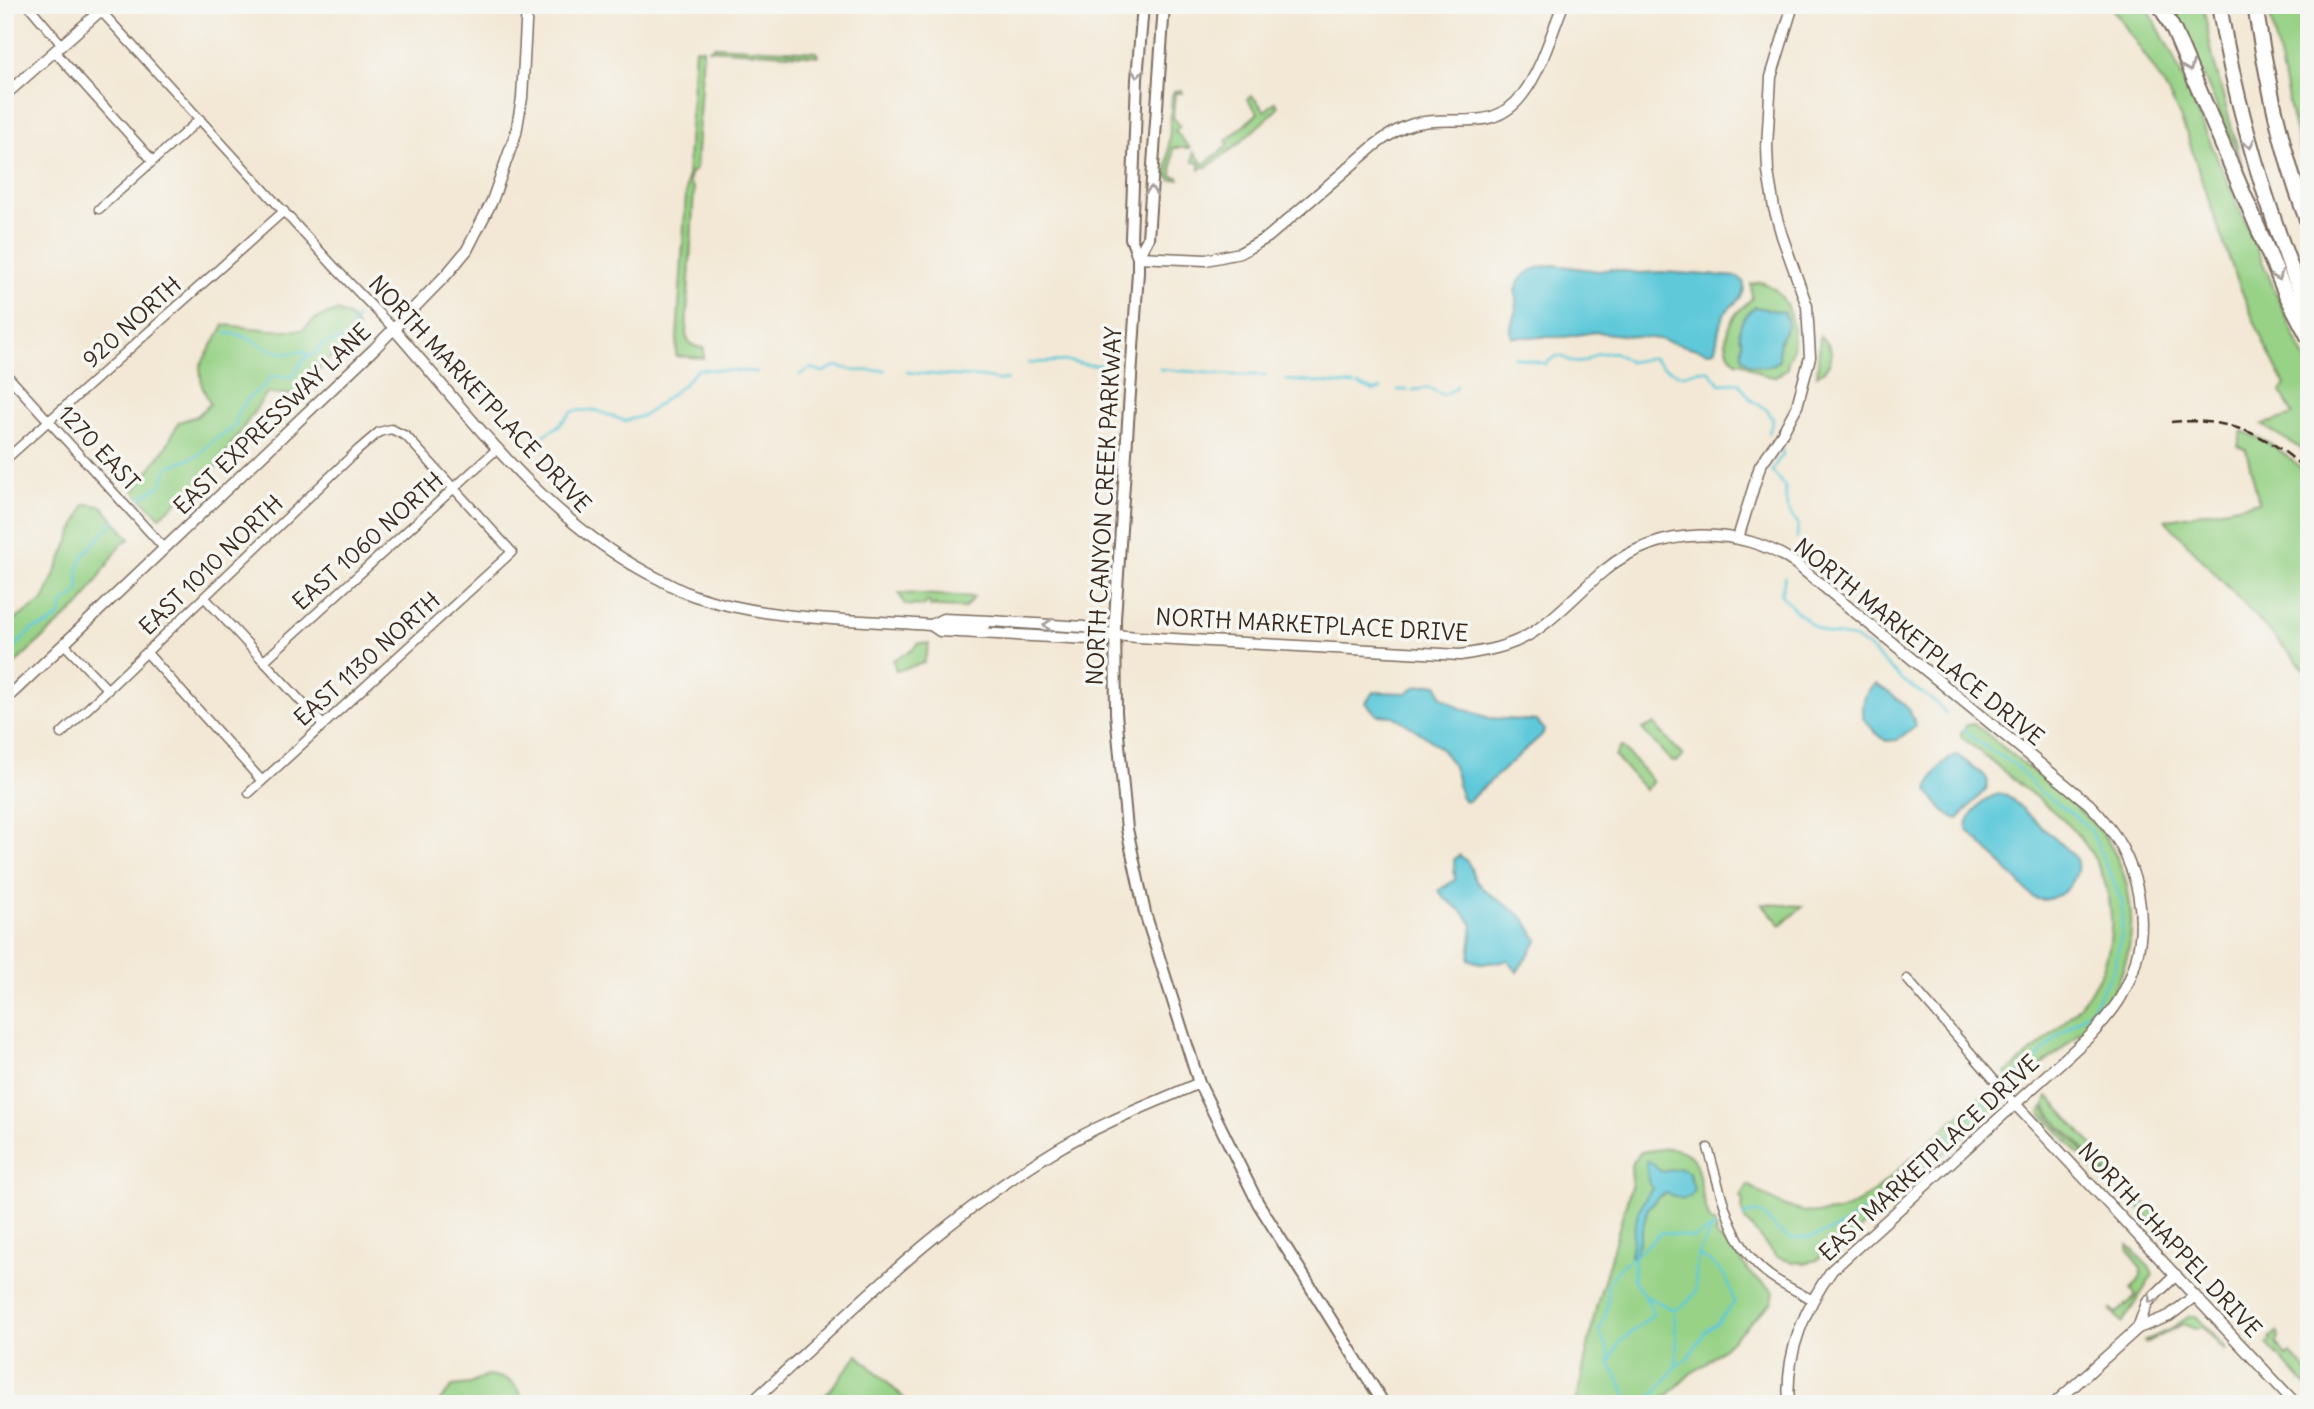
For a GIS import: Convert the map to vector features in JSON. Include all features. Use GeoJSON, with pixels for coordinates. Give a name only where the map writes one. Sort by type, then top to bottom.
{"type":"FeatureCollection","features":[{"type":"Feature","properties":{"kind":"highway"},"geometry":{"type":"LineString","coordinates":[[2160,5],[2174,31],[2286,294],[2309,338]]}},
{"type":"Feature","properties":{"kind":"highway"},"geometry":{"type":"LineString","coordinates":[[2219,5],[2237,101],[2252,155],[2309,314]]}},
{"type":"Feature","properties":{"kind":"highway"},"geometry":{"type":"LineString","coordinates":[[2255,5],[2268,82],[2296,193],[2309,225]]}},
{"type":"Feature","properties":{"kind":"main road","name":"NORTH CANYON CREEK PARKWAY"},"geometry":{"type":"LineString","coordinates":[[1143,5],[1137,79],[1131,238],[1138,257],[1115,635],[1116,713],[1126,829],[1145,913],[1199,1083],[1247,1184],[1384,1404]]}},
{"type":"Feature","properties":{"kind":"main road"},"geometry":{"type":"LineString","coordinates":[[1155,5],[1164,18]]}},
{"type":"Feature","properties":{"kind":"main road","name":"NORTH CANYON CREEK PARKWAY"},"geometry":{"type":"LineString","coordinates":[[1138,257],[1148,239],[1164,5]]}},
{"type":"Feature","properties":{"kind":"street"},"geometry":{"type":"LineString","coordinates":[[28,5],[58,48],[153,161]]}},
{"type":"Feature","properties":{"kind":"street","name":"EAST EXPRESSWAY LANE"},"geometry":{"type":"LineString","coordinates":[[5,700],[374,349],[467,250],[503,175],[520,115],[527,5]]}},
{"type":"Feature","properties":{"kind":"street"},"geometry":{"type":"LineString","coordinates":[[1138,257],[1206,260],[1240,253],[1268,237],[1375,145],[1394,132],[1414,124],[1472,122],[1499,115],[1525,92],[1563,5]]}},
{"type":"Feature","properties":{"kind":"street"},"geometry":{"type":"LineString","coordinates":[[1738,538],[1760,466],[1797,406],[1810,357],[1807,306],[1774,208],[1768,172],[1766,132],[1771,77],[1793,5]]}},
{"type":"Feature","properties":{"kind":"street"},"geometry":{"type":"LineString","coordinates":[[5,95],[104,8]]}},
{"type":"Feature","properties":{"kind":"street","name":"NORTH MARKETPLACE DRIVE"},"geometry":{"type":"LineString","coordinates":[[104,8],[200,119],[393,328],[542,496],[585,534],[639,569],[693,596],[800,617],[931,625],[943,619],[990,621],[1084,627],[1115,635],[1460,655],[1514,643],[1531,634],[1604,571],[1637,549],[1656,542],[1693,536],[1738,538],[1774,550],[1796,564],[2100,815],[2119,840],[2135,877],[2141,927],[2136,961]]}},
{"type":"Feature","properties":{"kind":"street"},"geometry":{"type":"LineString","coordinates":[[99,209],[200,119]]}},
{"type":"Feature","properties":{"kind":"street","name":"920 NORTH"},"geometry":{"type":"LineString","coordinates":[[5,460],[284,211]]}},
{"type":"Feature","properties":{"kind":"street","name":"1270 EAST"},"geometry":{"type":"LineString","coordinates":[[5,373],[165,549]]}},
{"type":"Feature","properties":{"kind":"street","name":"EAST 1010 NORTH"},"geometry":{"type":"LineString","coordinates":[[61,734],[379,432],[391,429],[406,436],[454,489]]}},
{"type":"Feature","properties":{"kind":"street","name":"EAST 1060 NORTH"},"geometry":{"type":"LineString","coordinates":[[264,661],[498,449]]}},
{"type":"Feature","properties":{"kind":"street","name":"EAST 1130 NORTH"},"geometry":{"type":"LineString","coordinates":[[249,793],[512,552],[454,489]]}},
{"type":"Feature","properties":{"kind":"street"},"geometry":{"type":"LineString","coordinates":[[205,598],[323,725]]}},
{"type":"Feature","properties":{"kind":"street","name":"NORTH MARKETPLACE DRIVE"},"geometry":{"type":"LineString","coordinates":[[931,625],[940,631],[995,635],[1090,639],[1115,635]]}},
{"type":"Feature","properties":{"kind":"street"},"geometry":{"type":"LineString","coordinates":[[65,645],[108,690]]}},
{"type":"Feature","properties":{"kind":"street"},"geometry":{"type":"LineString","coordinates":[[147,653],[262,781]]}},
{"type":"Feature","properties":{"kind":"street","name":"EAST MARKETPLACE DRIVE"},"geometry":{"type":"LineString","coordinates":[[1789,1404],[1793,1352],[1799,1331],[1822,1284],[1841,1261],[2091,1035],[2121,996],[2136,961]]}},
{"type":"Feature","properties":{"kind":"street"},"geometry":{"type":"LineString","coordinates":[[1907,979],[2015,1104]]}},
{"type":"Feature","properties":{"kind":"street"},"geometry":{"type":"LineString","coordinates":[[750,1404],[942,1231],[998,1188],[1088,1132],[1199,1083]]}},
{"type":"Feature","properties":{"kind":"street","name":"NORTH CHAPPEL DRIVE"},"geometry":{"type":"LineString","coordinates":[[2015,1104],[2296,1404]]}},
{"type":"Feature","properties":{"kind":"street"},"geometry":{"type":"LineString","coordinates":[[1708,1148],[1723,1204],[1743,1247],[1766,1273],[1813,1300]]}},
{"type":"Feature","properties":{"kind":"street"},"geometry":{"type":"LineString","coordinates":[[2137,1328],[2147,1303],[2176,1275]]}},
{"type":"Feature","properties":{"kind":"street"},"geometry":{"type":"LineString","coordinates":[[2054,1404],[2137,1328],[2169,1316],[2195,1296]]}},
{"type":"Feature","properties":{"kind":"green space"},"geometry":{"type":"Polygon","coordinates":[[[2110,5],[2146,5],[2172,54],[2309,369],[2309,456],[2262,425],[2293,415],[2281,392],[2285,385],[2242,292],[2180,116],[2152,67],[2110,5]]]}},
{"type":"Feature","properties":{"kind":"green space"},"geometry":{"type":"Polygon","coordinates":[[[2173,5],[2203,5],[2213,59],[2242,165],[2173,5]]]}},
{"type":"Feature","properties":{"kind":"green space"},"geometry":{"type":"Polygon","coordinates":[[[2268,5],[2309,5],[2309,186],[2293,122],[2268,5]]]}},
{"type":"Feature","properties":{"kind":"green space"},"geometry":{"type":"Polygon","coordinates":[[[714,46],[816,52],[818,56],[709,49],[714,46]]]}},
{"type":"Feature","properties":{"kind":"green space"},"geometry":{"type":"Polygon","coordinates":[[[695,48],[703,49],[696,169],[690,174],[689,182],[694,189],[686,334],[690,343],[704,348],[704,358],[676,356],[695,48]]]}},
{"type":"Feature","properties":{"kind":"green space"},"geometry":{"type":"Polygon","coordinates":[[[1181,90],[1182,93],[1175,93],[1173,117],[1180,126],[1175,131],[1190,148],[1173,148],[1172,176],[1179,179],[1171,180],[1167,174],[1172,96],[1174,91],[1181,90]]]}},
{"type":"Feature","properties":{"kind":"green space"},"geometry":{"type":"Polygon","coordinates":[[[1252,96],[1265,111],[1275,102],[1278,106],[1235,147],[1207,167],[1202,167],[1200,171],[1200,163],[1193,162],[1193,152],[1204,164],[1229,145],[1226,141],[1258,113],[1247,99],[1252,96]]]}},
{"type":"Feature","properties":{"kind":"green space"},"geometry":{"type":"Polygon","coordinates":[[[1759,282],[1768,285],[1782,298],[1793,329],[1793,349],[1787,369],[1775,377],[1761,374],[1741,362],[1738,363],[1729,353],[1727,346],[1727,333],[1732,320],[1752,298],[1751,284],[1759,282]]]}},
{"type":"Feature","properties":{"kind":"green space"},"geometry":{"type":"Polygon","coordinates":[[[337,311],[350,317],[358,328],[296,395],[267,393],[216,467],[160,517],[134,491],[166,447],[179,422],[197,416],[210,404],[202,386],[200,366],[224,325],[302,330],[317,318],[337,311]]]}},
{"type":"Feature","properties":{"kind":"green space"},"geometry":{"type":"Polygon","coordinates":[[[1820,336],[1829,346],[1831,356],[1827,366],[1817,375],[1820,336]]]}},
{"type":"Feature","properties":{"kind":"green space"},"geometry":{"type":"Polygon","coordinates":[[[2242,431],[2278,449],[2309,477],[2309,674],[2165,520],[2259,502],[2246,450],[2238,446],[2242,431]]]}},
{"type":"Feature","properties":{"kind":"green space"},"geometry":{"type":"Polygon","coordinates":[[[85,504],[102,506],[130,539],[122,543],[81,604],[5,674],[5,626],[43,601],[85,504]]]}},
{"type":"Feature","properties":{"kind":"green space"},"geometry":{"type":"Polygon","coordinates":[[[899,593],[974,597],[965,608],[936,607],[935,604],[930,606],[930,602],[926,602],[925,606],[905,605],[899,593]]]}},
{"type":"Feature","properties":{"kind":"green space"},"geometry":{"type":"Polygon","coordinates":[[[919,643],[929,644],[924,663],[896,671],[893,660],[911,651],[919,643]]]}},
{"type":"Feature","properties":{"kind":"green space"},"geometry":{"type":"Polygon","coordinates":[[[1654,724],[1683,756],[1677,762],[1671,761],[1642,729],[1654,724]]]}},
{"type":"Feature","properties":{"kind":"green space"},"geometry":{"type":"Polygon","coordinates":[[[1975,724],[2096,826],[2116,856],[2128,893],[2130,941],[2128,954],[2114,990],[2083,1030],[2022,1083],[2013,1083],[2006,1073],[2069,1017],[2099,977],[2111,935],[2111,913],[2107,891],[2090,851],[2058,815],[1961,737],[1967,725],[1975,724]]]}},
{"type":"Feature","properties":{"kind":"green space"},"geometry":{"type":"Polygon","coordinates":[[[1621,746],[1653,781],[1645,790],[1615,756],[1621,746]]]}},
{"type":"Feature","properties":{"kind":"green space"},"geometry":{"type":"Polygon","coordinates":[[[1762,904],[1803,906],[1781,925],[1762,904]]]}},
{"type":"Feature","properties":{"kind":"green space"},"geometry":{"type":"Polygon","coordinates":[[[1986,1092],[1995,1099],[1995,1107],[1844,1244],[1829,1250],[1817,1260],[1804,1263],[1776,1257],[1745,1220],[1743,1200],[1740,1197],[1748,1185],[1781,1204],[1804,1212],[1829,1213],[1858,1203],[1986,1092]]]}},
{"type":"Feature","properties":{"kind":"green space"},"geometry":{"type":"Polygon","coordinates":[[[2048,1096],[2124,1180],[2115,1183],[2060,1126],[2045,1106],[2048,1096]]]}},
{"type":"Feature","properties":{"kind":"green space"},"geometry":{"type":"Polygon","coordinates":[[[2043,1107],[2058,1127],[2113,1183],[2106,1183],[2040,1112],[2043,1107]]]}},
{"type":"Feature","properties":{"kind":"green space"},"geometry":{"type":"Polygon","coordinates":[[[1678,1149],[1691,1156],[1697,1168],[1710,1221],[1714,1223],[1717,1231],[1715,1235],[1731,1248],[1753,1276],[1774,1292],[1772,1302],[1659,1404],[1576,1404],[1596,1308],[1632,1183],[1631,1164],[1641,1152],[1678,1149]]]}},
{"type":"Feature","properties":{"kind":"green space"},"geometry":{"type":"Polygon","coordinates":[[[2132,1189],[2163,1226],[2173,1231],[2168,1238],[2129,1197],[2132,1189]]]}},
{"type":"Feature","properties":{"kind":"green space"},"geometry":{"type":"Polygon","coordinates":[[[2128,1245],[2150,1268],[2153,1275],[2122,1323],[2110,1309],[2117,1313],[2136,1296],[2131,1289],[2141,1274],[2140,1266],[2128,1251],[2128,1245]]]}},
{"type":"Feature","properties":{"kind":"green space"},"geometry":{"type":"Polygon","coordinates":[[[2190,1316],[2196,1316],[2227,1349],[2224,1350],[2203,1327],[2195,1329],[2183,1324],[2145,1343],[2144,1341],[2167,1331],[2190,1316]]]}},
{"type":"Feature","properties":{"kind":"green space"},"geometry":{"type":"Polygon","coordinates":[[[2277,1332],[2279,1335],[2276,1343],[2286,1356],[2290,1353],[2309,1373],[2307,1387],[2267,1344],[2271,1340],[2269,1338],[2277,1332]]]}},
{"type":"Feature","properties":{"kind":"green space"},"geometry":{"type":"Polygon","coordinates":[[[858,1355],[910,1404],[816,1404],[858,1355]]]}},
{"type":"Feature","properties":{"kind":"green space"},"geometry":{"type":"Polygon","coordinates":[[[486,1376],[507,1379],[515,1385],[525,1404],[437,1404],[453,1386],[470,1384],[486,1376]]]}},
{"type":"Feature","properties":{"kind":"water"},"geometry":{"type":"Polygon","coordinates":[[[1554,265],[1599,271],[1611,269],[1639,273],[1738,277],[1743,281],[1744,287],[1742,296],[1722,318],[1714,351],[1708,352],[1659,339],[1595,332],[1564,337],[1512,337],[1517,285],[1524,275],[1554,265]]]}},
{"type":"Feature","properties":{"kind":"water"},"geometry":{"type":"Polygon","coordinates":[[[1755,307],[1784,312],[1787,321],[1780,341],[1779,360],[1766,366],[1747,362],[1742,354],[1741,324],[1755,307]]]}},
{"type":"Feature","properties":{"kind":"water"},"geometry":{"type":"Polygon","coordinates":[[[1876,684],[1901,702],[1914,719],[1915,726],[1897,740],[1886,741],[1863,718],[1864,698],[1876,684]]]}},
{"type":"Feature","properties":{"kind":"water"},"geometry":{"type":"Polygon","coordinates":[[[1438,685],[1441,696],[1460,708],[1489,718],[1537,721],[1544,729],[1543,734],[1468,801],[1465,801],[1460,793],[1456,773],[1450,761],[1438,747],[1393,716],[1377,715],[1366,703],[1373,692],[1406,693],[1415,687],[1438,685]]]}},
{"type":"Feature","properties":{"kind":"water"},"geometry":{"type":"Polygon","coordinates":[[[1957,755],[1985,776],[1988,782],[1986,789],[1958,819],[1941,808],[1928,790],[1938,769],[1957,755]]]}},
{"type":"Feature","properties":{"kind":"water"},"geometry":{"type":"Polygon","coordinates":[[[2000,794],[2007,795],[2075,857],[2076,873],[2059,894],[2042,900],[2034,898],[1967,829],[1970,817],[1978,807],[1989,798],[2000,794]]]}},
{"type":"Feature","properties":{"kind":"water"},"geometry":{"type":"Polygon","coordinates":[[[1459,855],[1467,861],[1482,887],[1522,917],[1538,940],[1517,972],[1508,960],[1482,964],[1469,959],[1473,925],[1439,890],[1455,880],[1454,860],[1459,855]]]}},
{"type":"Feature","properties":{"kind":"water"},"geometry":{"type":"Polygon","coordinates":[[[1649,1161],[1662,1172],[1681,1168],[1689,1173],[1694,1189],[1691,1196],[1683,1199],[1666,1193],[1658,1197],[1648,1208],[1635,1256],[1630,1256],[1638,1214],[1652,1189],[1648,1181],[1646,1162],[1649,1161]]]}},
{"type":"Feature","properties":{"kind":"waterway"},"geometry":{"type":"LineString","coordinates":[[141,498],[162,484],[170,466],[199,455],[211,442],[230,430],[236,424],[238,411],[247,399],[265,385],[271,376],[292,377],[305,358],[316,353],[321,345],[352,337],[352,324],[357,318]]}},
{"type":"Feature","properties":{"kind":"waterway"},"geometry":{"type":"LineString","coordinates":[[226,333],[237,334],[281,353],[303,351],[308,356]]}},
{"type":"Feature","properties":{"kind":"waterway"},"geometry":{"type":"LineString","coordinates":[[1514,357],[1546,364],[1557,356],[1576,362],[1597,354],[1614,352],[1629,362],[1653,358],[1663,367],[1682,375],[1701,370],[1709,371],[1720,384],[1739,383],[1751,400],[1766,409],[1773,419],[1769,433]]}},
{"type":"Feature","properties":{"kind":"waterway"},"geometry":{"type":"LineString","coordinates":[[1028,363],[1068,361],[1101,365]]}},
{"type":"Feature","properties":{"kind":"waterway"},"geometry":{"type":"LineString","coordinates":[[799,375],[812,368],[823,372],[836,366],[857,371],[885,370]]}},
{"type":"Feature","properties":{"kind":"waterway"},"geometry":{"type":"LineString","coordinates":[[530,444],[557,427],[573,411],[595,410],[625,421],[645,415],[683,385],[698,369],[757,372]]}},
{"type":"Feature","properties":{"kind":"waterway"},"geometry":{"type":"LineString","coordinates":[[1160,369],[1266,375]]}},
{"type":"Feature","properties":{"kind":"waterway"},"geometry":{"type":"LineString","coordinates":[[907,372],[1007,379]]}},
{"type":"Feature","properties":{"kind":"waterway"},"geometry":{"type":"LineString","coordinates":[[1286,380],[1355,385]]}},
{"type":"Feature","properties":{"kind":"waterway"},"geometry":{"type":"LineString","coordinates":[[1359,385],[1374,391],[1381,389]]}},
{"type":"Feature","properties":{"kind":"waterway"},"geometry":{"type":"LineString","coordinates":[[1413,390],[1429,388],[1443,395],[1453,390]]}},
{"type":"Feature","properties":{"kind":"waterway"},"geometry":{"type":"LineString","coordinates":[[1398,390],[1408,390]]}},
{"type":"Feature","properties":{"kind":"waterway"},"geometry":{"type":"LineString","coordinates":[[1782,450],[1783,456],[1772,471],[1785,487],[1787,507],[1798,523],[1797,538]]}},
{"type":"Feature","properties":{"kind":"waterway"},"geometry":{"type":"LineString","coordinates":[[5,656],[33,629],[48,625],[61,614],[63,603],[79,590],[78,569],[83,556],[115,520]]}},
{"type":"Feature","properties":{"kind":"waterway"},"geometry":{"type":"LineString","coordinates":[[1785,577],[1781,594],[1813,626],[1828,634],[1854,638],[1867,646],[1902,680],[1937,703],[1946,714]]}},
{"type":"Feature","properties":{"kind":"waterway"},"geometry":{"type":"LineString","coordinates":[[1964,729],[1979,743],[2015,765],[2039,791],[2078,818],[2091,831],[2122,901],[2122,933],[2114,969],[2091,1009],[2058,1036],[2028,1068],[2010,1079]]}},
{"type":"Feature","properties":{"kind":"waterway"},"geometry":{"type":"LineString","coordinates":[[1743,1216],[1761,1213],[1780,1233],[1791,1239],[1813,1237],[1841,1227],[1892,1191],[1911,1168],[1950,1138],[1992,1095]]}},
{"type":"Feature","properties":{"kind":"waterway"},"geometry":{"type":"LineString","coordinates":[[1628,1404],[1610,1363],[1620,1342],[1653,1315],[1649,1303],[1633,1279],[1635,1256],[1662,1232],[1693,1238],[1715,1227]]}},
{"type":"Feature","properties":{"kind":"waterway"},"geometry":{"type":"LineString","coordinates":[[1647,1404],[1676,1366],[1674,1310],[1696,1293],[1697,1259],[1713,1229]]}},
{"type":"Feature","properties":{"kind":"waterway"},"geometry":{"type":"LineString","coordinates":[[1676,1366],[1687,1359],[1705,1332],[1716,1324],[1734,1303],[1727,1279],[1713,1264],[1698,1255]]}},
{"type":"Feature","properties":{"kind":"waterway"},"geometry":{"type":"LineString","coordinates":[[1610,1363],[1609,1353],[1599,1332],[1607,1309],[1607,1284],[1621,1266],[1635,1256]]}},
{"type":"Feature","properties":{"kind":"waterway"},"geometry":{"type":"LineString","coordinates":[[1645,1296],[1674,1310]]}},
{"type":"Feature","properties":{"kind":"railway"},"geometry":{"type":"LineString","coordinates":[[2171,422],[2210,422],[2246,431],[2279,448],[2309,474]]}}]}
